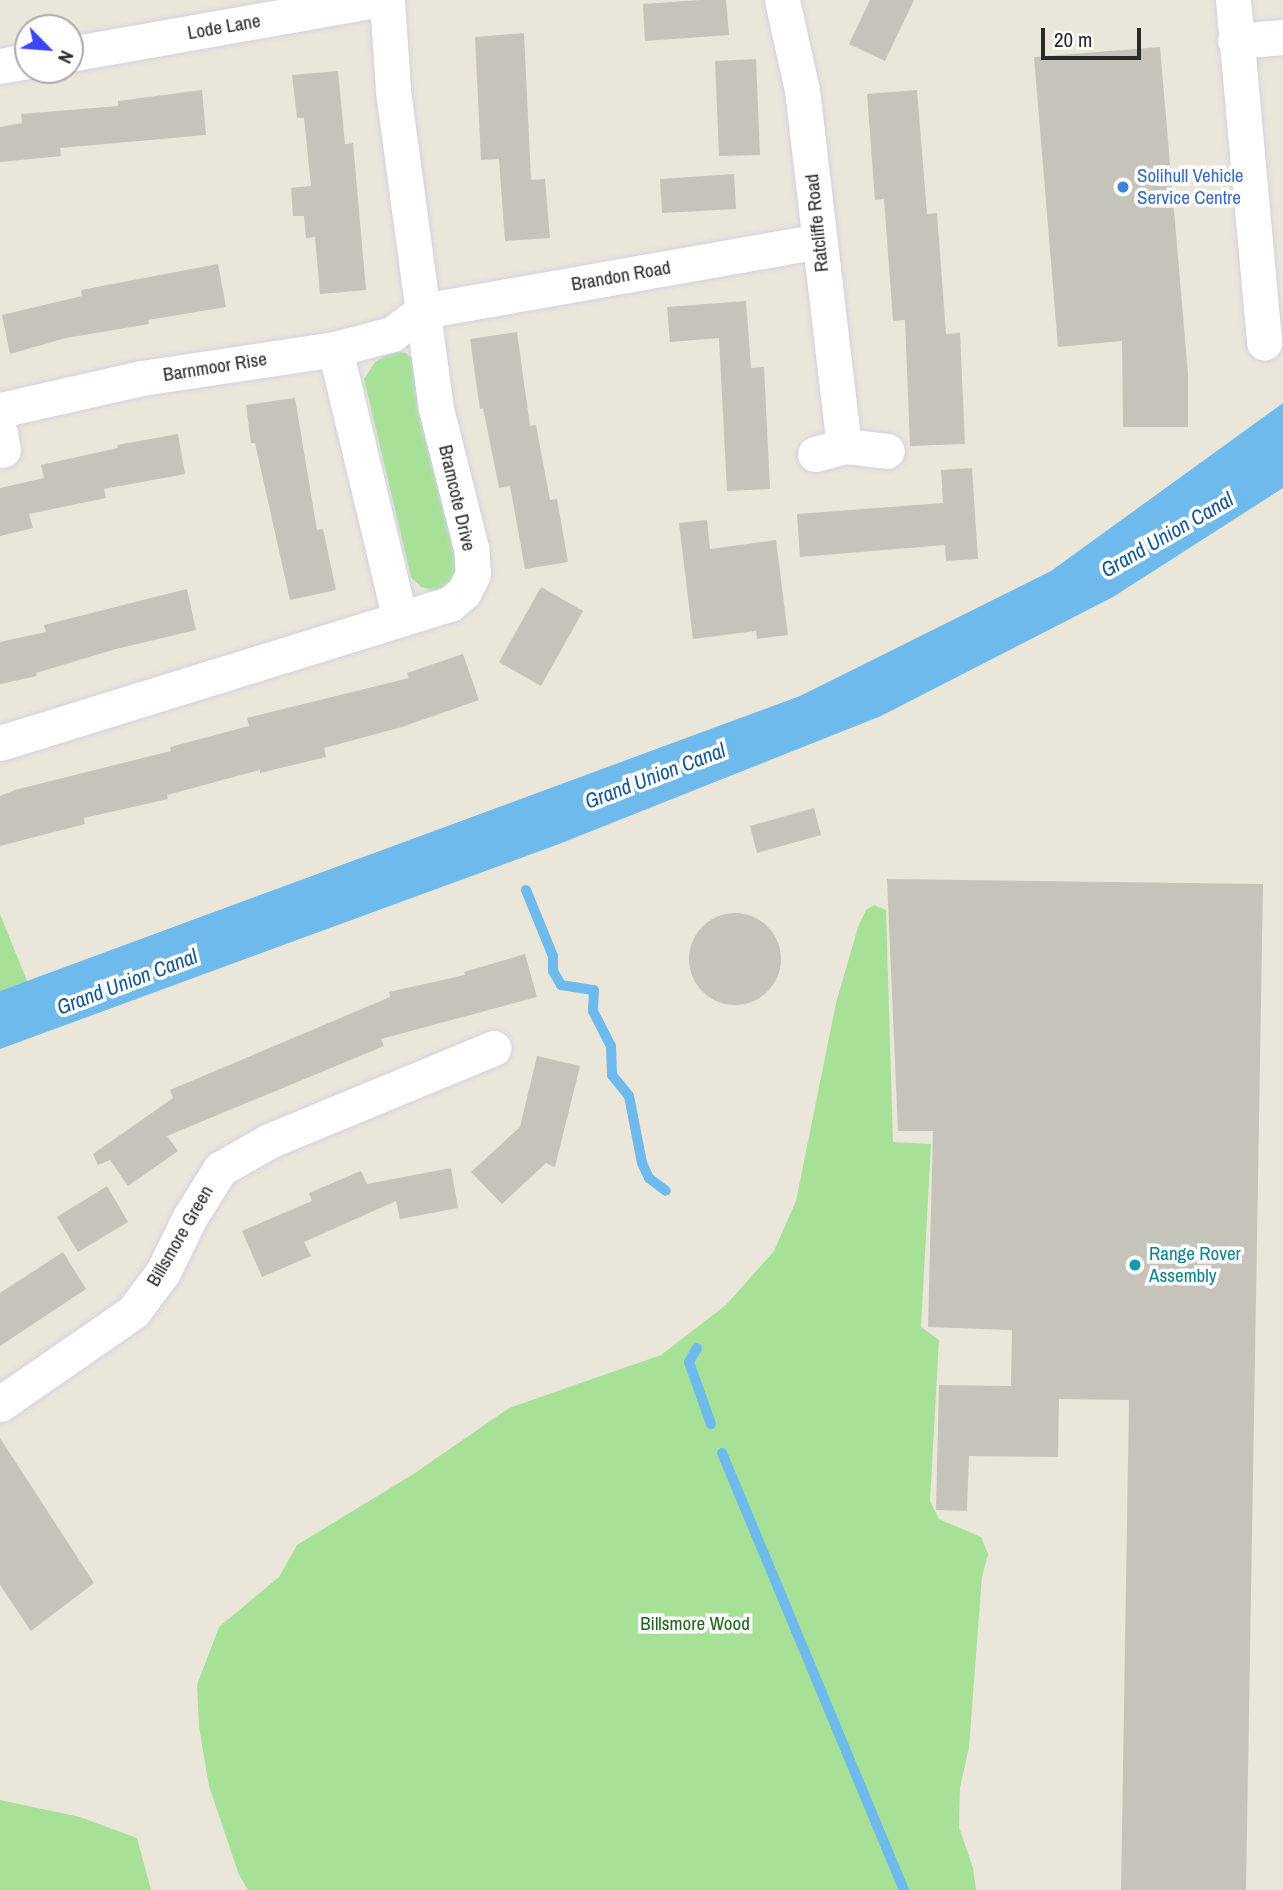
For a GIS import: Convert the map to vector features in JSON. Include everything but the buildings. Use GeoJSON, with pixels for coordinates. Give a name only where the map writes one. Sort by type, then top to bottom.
{"type":"FeatureCollection","features":[{"type":"Feature","properties":{"kind":"street","name":"Lode Lane"},"geometry":{"type":"LineString","coordinates":[[84,52],[377,0]]}},
{"type":"Feature","properties":{"kind":"street","name":"Bramcote Drive"},"geometry":{"type":"LineString","coordinates":[[0,743],[450,604],[464,592],[473,574],[471,548],[436,409],[393,89],[387,0]]}},
{"type":"Feature","properties":{"kind":"street","name":"Ratcliffe Road"},"geometry":{"type":"LineString","coordinates":[[782,0],[802,90],[818,241],[829,450],[887,452]]}},
{"type":"Feature","properties":{"kind":"street"},"geometry":{"type":"LineString","coordinates":[[1233,0],[1235,41],[1271,304],[1264,343]]}},
{"type":"Feature","properties":{"kind":"street"},"geometry":{"type":"LineString","coordinates":[[1235,41],[1283,37]]}},
{"type":"Feature","properties":{"kind":"street","name":"Brandon Road"},"geometry":{"type":"LineString","coordinates":[[424,311],[818,241]]}},
{"type":"Feature","properties":{"kind":"street","name":"Barnmoor Rise"},"geometry":{"type":"LineString","coordinates":[[0,410],[142,378],[335,349],[392,334],[424,311]]}},
{"type":"Feature","properties":{"kind":"street"},"geometry":{"type":"LineString","coordinates":[[335,349],[400,619]]}},
{"type":"Feature","properties":{"kind":"street","name":"Billsmore Green"},"geometry":{"type":"LineString","coordinates":[[0,1404],[133,1312],[163,1272],[190,1217],[220,1169],[269,1141],[494,1048]]}},
{"type":"Feature","properties":{"kind":"green space"},"geometry":{"type":"Polygon","coordinates":[[[393,351],[406,353],[420,366],[462,563],[454,581],[441,592],[421,587],[411,577],[364,379],[375,362],[393,351]]]}},
{"type":"Feature","properties":{"kind":"green space","name":"Billsmore Wood"},"geometry":{"type":"Polygon","coordinates":[[[874,905],[886,910],[893,1142],[931,1144],[921,1327],[939,1340],[930,1501],[939,1519],[981,1537],[988,1554],[982,1577],[969,1747],[960,1788],[959,1827],[973,1868],[976,1890],[248,1890],[239,1875],[209,1786],[199,1727],[197,1685],[219,1627],[279,1577],[297,1545],[415,1473],[509,1408],[661,1355],[726,1305],[774,1251],[796,1201],[836,1003],[858,927],[866,910],[874,905]]]}},
{"type":"Feature","properties":{"kind":"green space"},"geometry":{"type":"Polygon","coordinates":[[[0,914],[27,981],[0,991],[0,914]]]}},
{"type":"Feature","properties":{"kind":"green space"},"geometry":{"type":"Polygon","coordinates":[[[0,1800],[80,1817],[137,1838],[151,1890],[0,1890],[0,1800]]]}},
{"type":"Feature","properties":{"kind":"water","name":"Grand Union Canal"},"geometry":{"type":"Polygon","coordinates":[[[1283,403],[1283,488],[1113,597],[881,716],[559,844],[0,1049],[0,991],[800,696],[1051,571],[1283,403]]]}},
{"type":"Feature","properties":{"kind":"waterway"},"geometry":{"type":"LineString","coordinates":[[526,890],[553,956],[553,971],[561,985],[594,990],[593,1011],[611,1046],[612,1075],[629,1096],[642,1163],[649,1178],[666,1191]]}},
{"type":"Feature","properties":{"kind":"waterway"},"geometry":{"type":"LineString","coordinates":[[697,1348],[689,1362],[711,1424]]}},
{"type":"Feature","properties":{"kind":"waterway"},"geometry":{"type":"LineString","coordinates":[[722,1453],[904,1890]]}},
{"type":"Feature","properties":{"kind":"place","name":"Solihull Vehicle Service Centre"},"geometry":{"type":"Point","coordinates":[1123,187]}},
{"type":"Feature","properties":{"kind":"place","name":"Range Rover Assembly"},"geometry":{"type":"Point","coordinates":[1135,1265]}}]}
